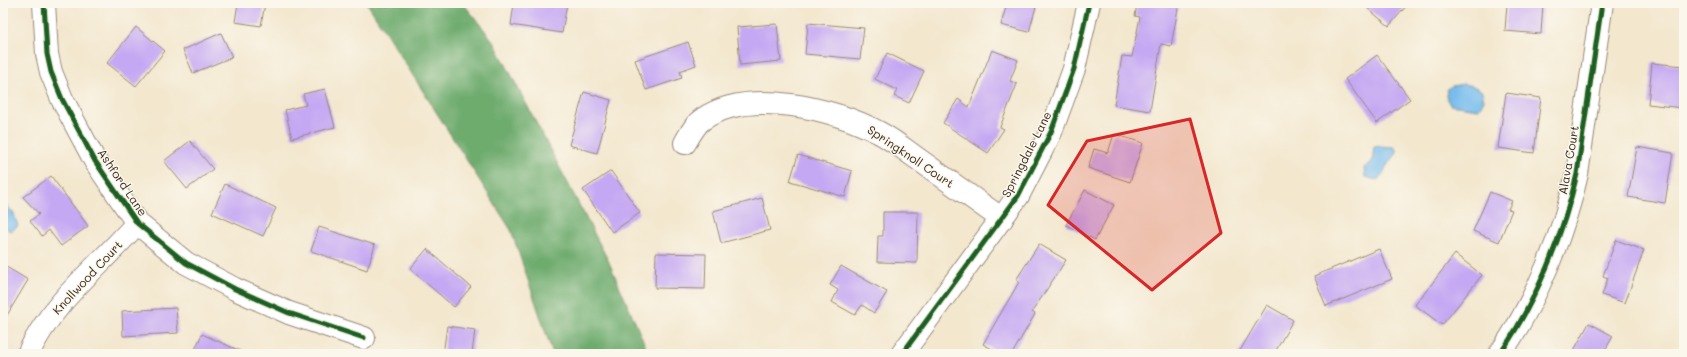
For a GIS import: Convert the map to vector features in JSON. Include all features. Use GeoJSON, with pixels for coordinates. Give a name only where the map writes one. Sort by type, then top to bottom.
{"type":"FeatureCollection","features":[{"type":"Feature","properties":{"kind":"street","name":"Ashford Lane"},"geometry":{"type":"LineString","coordinates":[[44,3],[47,54],[51,72],[62,99],[95,160],[137,223],[186,263],[235,289],[289,313],[364,338]]}},
{"type":"Feature","properties":{"kind":"street","name":"Springdale Lane"},"geometry":{"type":"LineString","coordinates":[[902,354],[1018,196],[1051,132],[1074,69],[1089,3]]}},
{"type":"Feature","properties":{"kind":"street","name":"Alava Court"},"geometry":{"type":"LineString","coordinates":[[1500,354],[1533,297],[1546,270],[1571,200],[1577,174],[1602,3]]}},
{"type":"Feature","properties":{"kind":"street","name":"Springknoll Court"},"geometry":{"type":"LineString","coordinates":[[685,143],[702,120],[731,107],[749,104],[788,105],[828,112],[842,116],[879,132],[1002,219]]}},
{"type":"Feature","properties":{"kind":"street","name":"Knollwood Court"},"geometry":{"type":"LineString","coordinates":[[28,354],[35,340],[60,302],[96,267],[137,223]]}},
{"type":"Feature","properties":{"kind":"highlighted area"},"geometry":{"type":"Polygon","coordinates":[[[1190,119],[1221,233],[1152,290],[1048,205],[1087,141],[1190,119]]]}},
{"type":"Feature","properties":{"kind":"green space"},"geometry":{"type":"Polygon","coordinates":[[[367,3],[463,3],[494,42],[608,260],[649,354],[553,354],[511,230],[367,3]]]}},
{"type":"Feature","properties":{"kind":"water"},"geometry":{"type":"Polygon","coordinates":[[[1463,84],[1473,86],[1482,91],[1484,100],[1479,109],[1450,105],[1446,96],[1447,89],[1452,86],[1463,84]]]}},
{"type":"Feature","properties":{"kind":"water"},"geometry":{"type":"Polygon","coordinates":[[[1374,147],[1394,147],[1397,151],[1380,178],[1371,179],[1365,177],[1364,168],[1372,162],[1374,147]]]}},
{"type":"Feature","properties":{"kind":"water"},"geometry":{"type":"Polygon","coordinates":[[[3,201],[14,214],[18,226],[11,231],[7,229],[4,223],[3,201]]]}},
{"type":"Feature","properties":{"kind":"building"},"geometry":{"type":"Polygon","coordinates":[[[238,3],[265,3],[261,26],[235,22],[238,3]]]}},
{"type":"Feature","properties":{"kind":"building"},"geometry":{"type":"Polygon","coordinates":[[[514,3],[567,3],[562,33],[511,25],[514,3]]]}},
{"type":"Feature","properties":{"kind":"building"},"geometry":{"type":"Polygon","coordinates":[[[1007,3],[1037,3],[1029,32],[1001,25],[1007,3]]]}},
{"type":"Feature","properties":{"kind":"building"},"geometry":{"type":"Polygon","coordinates":[[[1137,3],[1179,3],[1171,46],[1161,44],[1150,111],[1114,105],[1122,56],[1132,57],[1140,17],[1135,16],[1137,3]]]}},
{"type":"Feature","properties":{"kind":"building"},"geometry":{"type":"Polygon","coordinates":[[[1361,3],[1409,3],[1389,26],[1361,3]]]}},
{"type":"Feature","properties":{"kind":"building"},"geometry":{"type":"Polygon","coordinates":[[[1507,3],[1543,3],[1541,34],[1505,31],[1507,3]]]}},
{"type":"Feature","properties":{"kind":"building"},"geometry":{"type":"Polygon","coordinates":[[[808,23],[864,28],[860,59],[805,54],[808,23]]]}},
{"type":"Feature","properties":{"kind":"building"},"geometry":{"type":"Polygon","coordinates":[[[777,24],[781,61],[740,65],[737,27],[777,24]]]}},
{"type":"Feature","properties":{"kind":"building"},"geometry":{"type":"Polygon","coordinates":[[[136,27],[165,51],[136,86],[107,63],[136,27]]]}},
{"type":"Feature","properties":{"kind":"building"},"geometry":{"type":"Polygon","coordinates":[[[221,33],[232,57],[193,73],[183,50],[221,33]]]}},
{"type":"Feature","properties":{"kind":"building"},"geometry":{"type":"Polygon","coordinates":[[[688,42],[696,65],[680,71],[682,78],[646,90],[635,60],[688,42]]]}},
{"type":"Feature","properties":{"kind":"building"},"geometry":{"type":"Polygon","coordinates":[[[992,50],[1018,60],[1010,81],[1017,84],[1000,127],[1004,129],[988,153],[943,123],[958,99],[969,107],[992,50]]]}},
{"type":"Feature","properties":{"kind":"building"},"geometry":{"type":"Polygon","coordinates":[[[887,53],[924,71],[909,103],[894,96],[897,90],[875,79],[887,53]]]}},
{"type":"Feature","properties":{"kind":"building"},"geometry":{"type":"Polygon","coordinates":[[[1377,55],[1410,99],[1377,123],[1345,79],[1377,55]]]}},
{"type":"Feature","properties":{"kind":"building"},"geometry":{"type":"Polygon","coordinates":[[[1652,63],[1684,66],[1684,97],[1682,108],[1648,104],[1652,63]]]}},
{"type":"Feature","properties":{"kind":"building"},"geometry":{"type":"Polygon","coordinates":[[[325,89],[335,127],[292,138],[285,110],[306,105],[303,94],[325,89]]]}},
{"type":"Feature","properties":{"kind":"building"},"geometry":{"type":"Polygon","coordinates":[[[584,92],[611,100],[597,153],[569,145],[584,92]]]}},
{"type":"Feature","properties":{"kind":"building"},"geometry":{"type":"Polygon","coordinates":[[[1506,93],[1541,98],[1534,153],[1498,148],[1506,93]]]}},
{"type":"Feature","properties":{"kind":"building"},"geometry":{"type":"Polygon","coordinates":[[[1114,134],[1143,143],[1130,182],[1088,168],[1094,149],[1108,153],[1114,134]]]}},
{"type":"Feature","properties":{"kind":"building"},"geometry":{"type":"Polygon","coordinates":[[[190,141],[213,169],[187,189],[164,161],[190,141]]]}},
{"type":"Feature","properties":{"kind":"building"},"geometry":{"type":"Polygon","coordinates":[[[1637,147],[1673,153],[1665,203],[1628,197],[1637,147]]]}},
{"type":"Feature","properties":{"kind":"building"},"geometry":{"type":"Polygon","coordinates":[[[798,155],[852,171],[845,197],[790,181],[798,155]]]}},
{"type":"Feature","properties":{"kind":"building"},"geometry":{"type":"Polygon","coordinates":[[[611,171],[640,213],[612,232],[583,190],[611,171]]]}},
{"type":"Feature","properties":{"kind":"building"},"geometry":{"type":"Polygon","coordinates":[[[51,176],[88,226],[61,246],[49,230],[42,236],[30,221],[39,214],[23,197],[51,176]]]}},
{"type":"Feature","properties":{"kind":"building"},"geometry":{"type":"Polygon","coordinates":[[[225,184],[276,208],[263,236],[212,213],[225,184]]]}},
{"type":"Feature","properties":{"kind":"building"},"geometry":{"type":"Polygon","coordinates":[[[1085,190],[1114,205],[1095,240],[1066,225],[1085,190]]]}},
{"type":"Feature","properties":{"kind":"building"},"geometry":{"type":"Polygon","coordinates":[[[1490,192],[1512,201],[1508,209],[1512,210],[1499,242],[1473,231],[1490,192]]]}},
{"type":"Feature","properties":{"kind":"building"},"geometry":{"type":"Polygon","coordinates":[[[762,198],[770,230],[721,243],[713,211],[762,198]]]}},
{"type":"Feature","properties":{"kind":"building"},"geometry":{"type":"Polygon","coordinates":[[[883,212],[918,212],[917,263],[877,262],[878,236],[883,236],[883,212]]]}},
{"type":"Feature","properties":{"kind":"building"},"geometry":{"type":"Polygon","coordinates":[[[319,227],[375,245],[367,270],[311,251],[319,227]]]}},
{"type":"Feature","properties":{"kind":"building"},"geometry":{"type":"Polygon","coordinates":[[[1616,240],[1644,250],[1625,303],[1602,295],[1608,278],[1603,276],[1616,240]]]}},
{"type":"Feature","properties":{"kind":"building"},"geometry":{"type":"Polygon","coordinates":[[[1039,244],[1066,260],[1032,312],[1035,314],[1012,354],[1001,354],[983,344],[1019,282],[1016,280],[1039,244]]]}},
{"type":"Feature","properties":{"kind":"building"},"geometry":{"type":"Polygon","coordinates":[[[427,249],[471,287],[454,307],[410,269],[427,249]]]}},
{"type":"Feature","properties":{"kind":"building"},"geometry":{"type":"Polygon","coordinates":[[[1379,249],[1392,279],[1326,306],[1314,276],[1379,249]]]}},
{"type":"Feature","properties":{"kind":"building"},"geometry":{"type":"Polygon","coordinates":[[[656,253],[706,254],[705,289],[655,288],[656,253]]]}},
{"type":"Feature","properties":{"kind":"building"},"geometry":{"type":"Polygon","coordinates":[[[1455,254],[1482,275],[1442,325],[1415,305],[1455,254]]]}},
{"type":"Feature","properties":{"kind":"building"},"geometry":{"type":"Polygon","coordinates":[[[3,265],[28,280],[3,322],[3,265]]]}},
{"type":"Feature","properties":{"kind":"building"},"geometry":{"type":"Polygon","coordinates":[[[841,266],[887,292],[874,313],[862,305],[855,315],[832,302],[838,290],[830,285],[841,266]]]}},
{"type":"Feature","properties":{"kind":"building"},"geometry":{"type":"Polygon","coordinates":[[[1267,305],[1293,320],[1274,354],[1238,354],[1267,305]]]}},
{"type":"Feature","properties":{"kind":"building"},"geometry":{"type":"Polygon","coordinates":[[[176,308],[178,333],[123,336],[122,311],[176,308]]]}},
{"type":"Feature","properties":{"kind":"building"},"geometry":{"type":"Polygon","coordinates":[[[1589,323],[1613,336],[1603,354],[1572,354],[1589,323]]]}},
{"type":"Feature","properties":{"kind":"building"},"geometry":{"type":"Polygon","coordinates":[[[447,326],[475,330],[472,354],[443,354],[447,326]]]}},
{"type":"Feature","properties":{"kind":"building"},"geometry":{"type":"Polygon","coordinates":[[[202,334],[247,354],[193,354],[202,334]]]}},
{"type":"Feature","properties":{"kind":"cycle path"},"geometry":{"type":"LineString","coordinates":[[44,3],[47,54],[51,72],[62,99],[95,161],[137,223],[186,263],[235,289],[289,313],[364,338]]}},
{"type":"Feature","properties":{"kind":"cycle path"},"geometry":{"type":"LineString","coordinates":[[902,354],[1018,196],[1051,132],[1074,69],[1089,3]]}},
{"type":"Feature","properties":{"kind":"cycle path"},"geometry":{"type":"LineString","coordinates":[[1500,354],[1525,313],[1547,267],[1571,197],[1577,174],[1602,3]]}}]}
